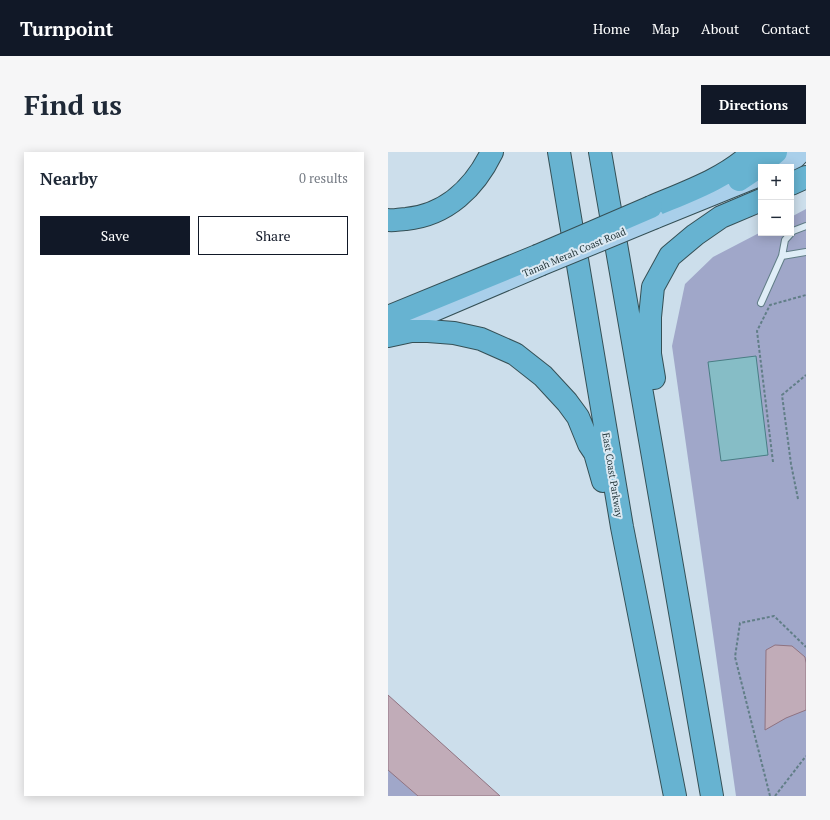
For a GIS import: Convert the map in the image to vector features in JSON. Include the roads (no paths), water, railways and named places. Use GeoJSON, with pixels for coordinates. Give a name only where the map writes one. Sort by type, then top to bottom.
{"type":"FeatureCollection","features":[{"type":"Feature","properties":{"kind":"highway"},"geometry":{"type":"LineString","coordinates":[[388,220],[418,218],[444,207],[463,194],[478,177],[492,152]]}},
{"type":"Feature","properties":{"kind":"highway","name":"East Coast Parkway"},"geometry":{"type":"LineString","coordinates":[[559,152],[622,527],[675,796]]}},
{"type":"Feature","properties":{"kind":"highway"},"geometry":{"type":"LineString","coordinates":[[600,152],[712,796]]}},
{"type":"Feature","properties":{"kind":"highway"},"geometry":{"type":"LineString","coordinates":[[388,317],[539,261],[653,213],[713,180],[747,158],[753,152]]}},
{"type":"Feature","properties":{"kind":"highway"},"geometry":{"type":"LineString","coordinates":[[719,192],[757,168],[776,152]]}},
{"type":"Feature","properties":{"kind":"highway"},"geometry":{"type":"LineString","coordinates":[[794,183],[806,177]]}},
{"type":"Feature","properties":{"kind":"highway"},"geometry":{"type":"LineString","coordinates":[[693,683],[686,579],[650,354],[650,317],[653,286],[670,256],[695,235],[721,217],[758,201]]}},
{"type":"Feature","properties":{"kind":"highway"},"geometry":{"type":"LineString","coordinates":[[388,336],[411,331],[428,330],[454,333],[481,339],[515,354],[543,376],[567,402],[578,417],[594,453],[613,517],[622,527]]}},
{"type":"Feature","properties":{"kind":"main road"},"geometry":{"type":"LineString","coordinates":[[784,164],[796,158],[802,152]]}},
{"type":"Feature","properties":{"kind":"main road"},"geometry":{"type":"LineString","coordinates":[[653,213],[719,192],[758,177]]}},
{"type":"Feature","properties":{"kind":"main road","name":"Tanah Merah Coast Road"},"geometry":{"type":"LineString","coordinates":[[388,331],[539,261]]}},
{"type":"Feature","properties":{"kind":"lane"},"geometry":{"type":"LineString","coordinates":[[761,303],[782,256],[785,240],[793,231],[806,226]]}},
{"type":"Feature","properties":{"kind":"lane"},"geometry":{"type":"LineString","coordinates":[[782,256],[806,252]]}}]}
